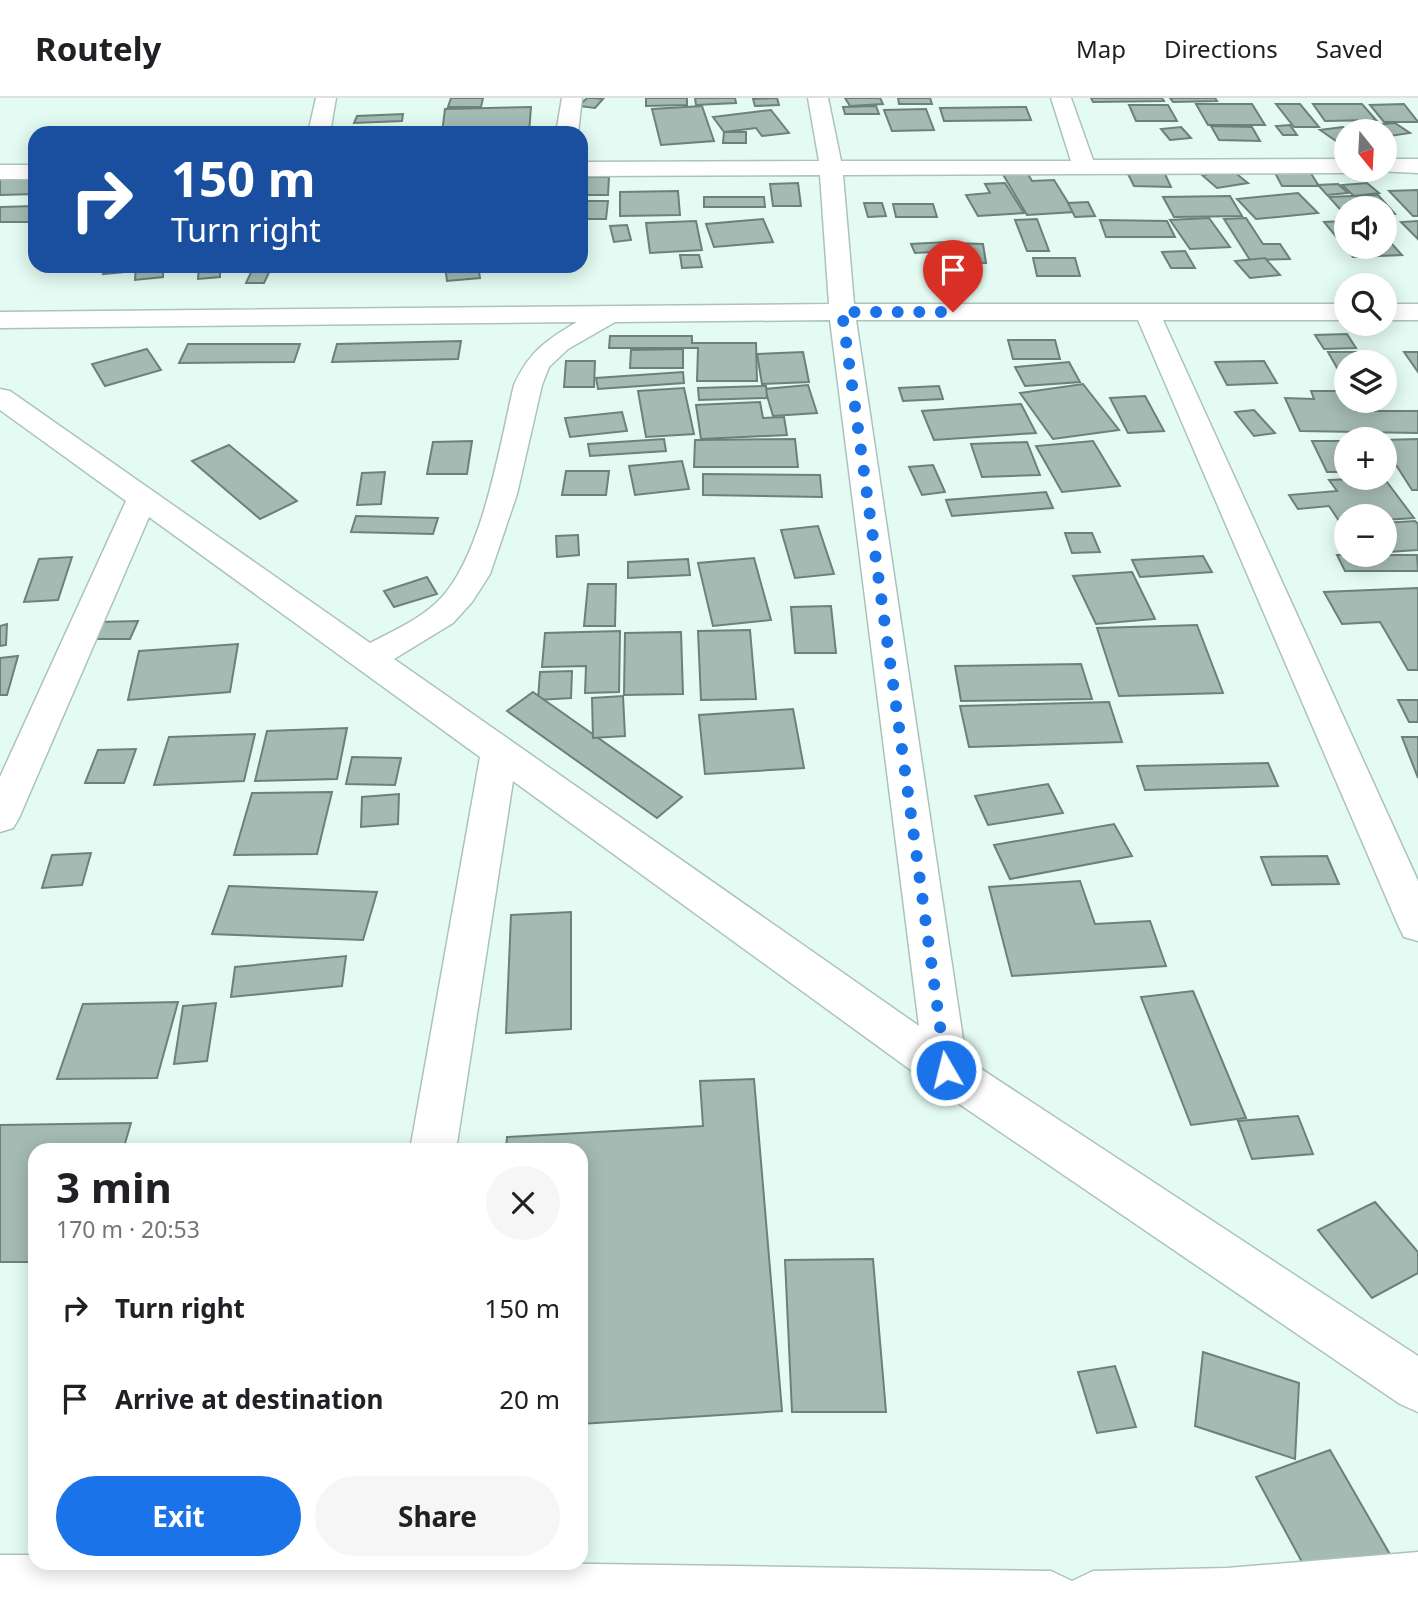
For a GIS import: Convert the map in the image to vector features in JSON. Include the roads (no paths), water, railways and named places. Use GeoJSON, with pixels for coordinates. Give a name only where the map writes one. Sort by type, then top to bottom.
{"type":"FeatureCollection","features":[{"type":"Feature","properties":{"kind":"street"},"geometry":{"type":"LineString","coordinates":[[321,126],[327,98]]}},
{"type":"Feature","properties":{"kind":"street"},"geometry":{"type":"LineString","coordinates":[[568,126],[572,98]]}},
{"type":"Feature","properties":{"kind":"street"},"geometry":{"type":"LineString","coordinates":[[818,98],[831,168],[842,312],[946,1070]]}},
{"type":"Feature","properties":{"kind":"street"},"geometry":{"type":"LineString","coordinates":[[1061,98],[1084,167]]}},
{"type":"Feature","properties":{"kind":"street"},"geometry":{"type":"LineString","coordinates":[[588,169],[1334,166]]}},
{"type":"Feature","properties":{"kind":"street"},"geometry":{"type":"LineString","coordinates":[[1397,166],[1418,166]]}},
{"type":"Feature","properties":{"kind":"street"},"geometry":{"type":"LineString","coordinates":[[0,173],[28,172]]}},
{"type":"Feature","properties":{"kind":"street"},"geometry":{"type":"LineString","coordinates":[[0,320],[842,312],[1334,312]]}},
{"type":"Feature","properties":{"kind":"street"},"geometry":{"type":"LineString","coordinates":[[1147,312],[1418,925]]}},
{"type":"Feature","properties":{"kind":"street"},"geometry":{"type":"LineString","coordinates":[[1397,312],[1418,312]]}},
{"type":"Feature","properties":{"kind":"street"},"geometry":{"type":"LineString","coordinates":[[368,659],[439,617],[461,596],[488,543],[528,385],[537,364],[559,343],[610,314]]}},
{"type":"Feature","properties":{"kind":"street"},"geometry":{"type":"LineString","coordinates":[[0,397],[946,1070],[1418,1386]]}},
{"type":"Feature","properties":{"kind":"street"},"geometry":{"type":"LineString","coordinates":[[0,818],[142,498]]}},
{"type":"Feature","properties":{"kind":"street"},"geometry":{"type":"LineString","coordinates":[[434,1143],[499,752]]}},
{"type":"Feature","properties":{"kind":"street"},"geometry":{"type":"LineString","coordinates":[[1093,1599],[1227,1597],[1418,1580]]}},
{"type":"Feature","properties":{"kind":"street"},"geometry":{"type":"LineString","coordinates":[[0,1583],[361,1583],[1051,1599]]}}]}
